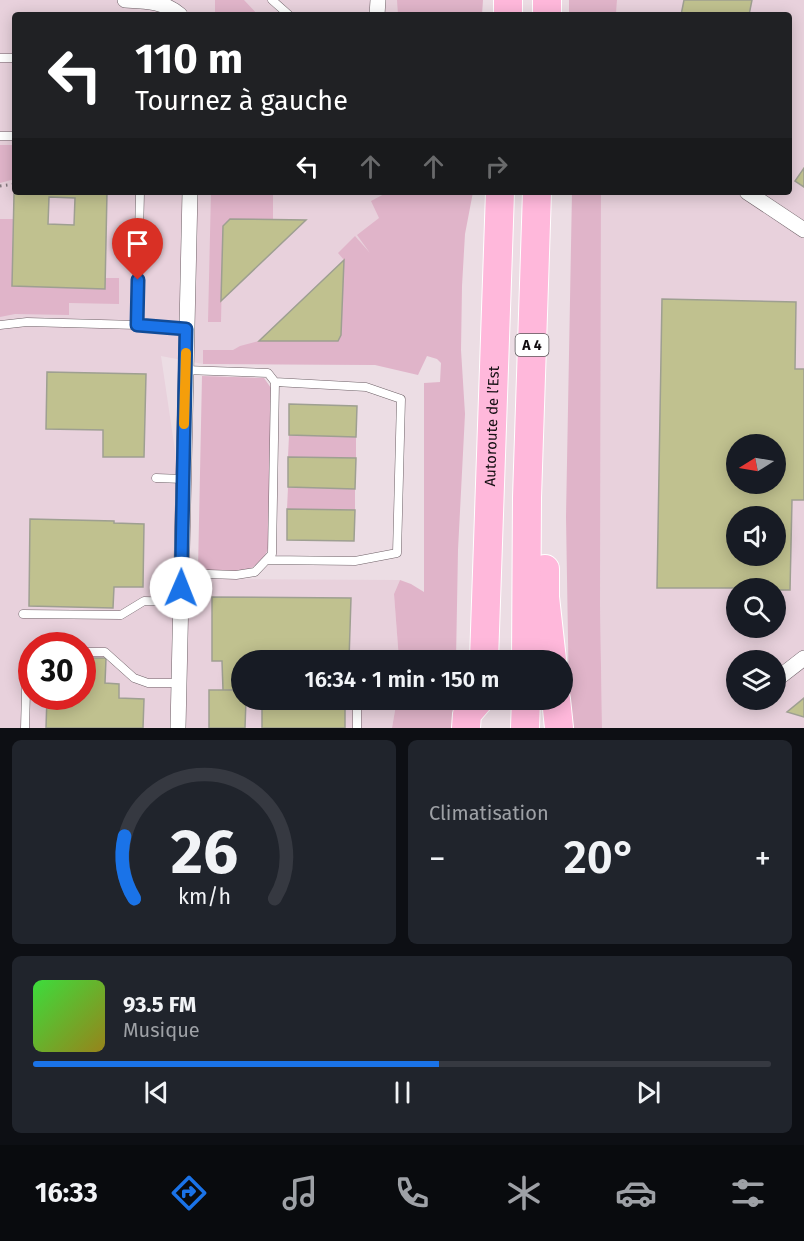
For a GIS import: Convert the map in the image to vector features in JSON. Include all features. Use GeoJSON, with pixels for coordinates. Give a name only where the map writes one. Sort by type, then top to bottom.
{"type":"FeatureCollection","features":[{"type":"Feature","properties":{"kind":"highway","name":"Autoroute de l’Est"},"geometry":{"type":"LineString","coordinates":[[484,650],[500,195]]}},
{"type":"Feature","properties":{"kind":"highway","name":"A 4"},"geometry":{"type":"LineString","coordinates":[[526,650],[527,498],[537,195]]}},
{"type":"Feature","properties":{"kind":"highway"},"geometry":{"type":"LineString","coordinates":[[527,498],[544,535],[545,597],[551,650]]}},
{"type":"Feature","properties":{"kind":"highway"},"geometry":{"type":"LineString","coordinates":[[466,728],[467,714],[471,710]]}},
{"type":"Feature","properties":{"kind":"highway"},"geometry":{"type":"LineString","coordinates":[[483,710],[485,728]]}},
{"type":"Feature","properties":{"kind":"highway"},"geometry":{"type":"LineString","coordinates":[[525,728],[526,710]]}},
{"type":"Feature","properties":{"kind":"highway"},"geometry":{"type":"LineString","coordinates":[[557,710],[559,728]]}},
{"type":"Feature","properties":{"kind":"street"},"geometry":{"type":"LineString","coordinates":[[125,0],[156,2],[176,12]]}},
{"type":"Feature","properties":{"kind":"street"},"geometry":{"type":"LineString","coordinates":[[178,728],[190,195]]}},
{"type":"Feature","properties":{"kind":"street"},"geometry":{"type":"LineString","coordinates":[[752,195],[804,230]]}},
{"type":"Feature","properties":{"kind":"street"},"geometry":{"type":"LineString","coordinates":[[786,672],[804,658]]}},
{"type":"Feature","properties":{"kind":"lane"},"geometry":{"type":"LineString","coordinates":[[272,0],[286,12]]}},
{"type":"Feature","properties":{"kind":"lane"},"geometry":{"type":"LineString","coordinates":[[137,325],[140,195]]}},
{"type":"Feature","properties":{"kind":"lane"},"geometry":{"type":"LineString","coordinates":[[0,325],[27,322],[137,325],[186,329]]}},
{"type":"Feature","properties":{"kind":"lane"},"geometry":{"type":"LineString","coordinates":[[181,573],[236,575],[255,572],[272,554],[275,382],[268,373],[185,370]]}},
{"type":"Feature","properties":{"kind":"lane"},"geometry":{"type":"LineString","coordinates":[[268,560],[354,561],[397,553],[400,399],[366,387],[275,382]]}},
{"type":"Feature","properties":{"kind":"lane"},"geometry":{"type":"LineString","coordinates":[[156,478],[183,479]]}},
{"type":"Feature","properties":{"kind":"lane"},"geometry":{"type":"LineString","coordinates":[[23,614],[121,615],[144,602],[181,602]]}},
{"type":"Feature","properties":{"kind":"lane"},"geometry":{"type":"LineString","coordinates":[[96,652],[105,652],[134,678],[148,682],[179,683]]}},
{"type":"Feature","properties":{"kind":"lane"},"geometry":{"type":"LineString","coordinates":[[25,728],[26,710]]}},
{"type":"Feature","properties":{"kind":"lane"},"geometry":{"type":"LineString","coordinates":[[357,710],[357,728]]}},
{"type":"Feature","properties":{"kind":"shaded area"},"geometry":{"type":"Polygon","coordinates":[[[0,0],[404,0],[403,12],[12,12],[12,195],[400,195],[375,365],[203,364],[161,356],[194,579],[400,580],[394,594],[398,650],[231,650],[231,710],[395,710],[392,728],[0,728],[0,0]]]}},
{"type":"Feature","properties":{"kind":"shaded area"},"geometry":{"type":"Polygon","coordinates":[[[215,0],[244,0],[255,12],[215,12],[215,0]]]}},
{"type":"Feature","properties":{"kind":"shaded area"},"geometry":{"type":"Polygon","coordinates":[[[397,0],[483,0],[482,12],[398,12],[397,0]]]}},
{"type":"Feature","properties":{"kind":"shaded area"},"geometry":{"type":"Polygon","coordinates":[[[569,0],[617,0],[616,12],[569,12],[569,0]]]}},
{"type":"Feature","properties":{"kind":"shaded area"},"geometry":{"type":"Polygon","coordinates":[[[617,0],[804,0],[804,728],[602,728],[601,195],[792,195],[792,12],[616,12],[617,0]]]}},
{"type":"Feature","properties":{"kind":"shaded area"},"geometry":{"type":"Polygon","coordinates":[[[0,145],[12,145],[12,180],[0,183],[0,145]]]}},
{"type":"Feature","properties":{"kind":"shaded area"},"geometry":{"type":"Polygon","coordinates":[[[211,195],[273,195],[273,220],[230,219],[223,226],[221,322],[208,322],[211,195]]]}},
{"type":"Feature","properties":{"kind":"shaded area"},"geometry":{"type":"Polygon","coordinates":[[[382,195],[472,195],[465,234],[462,286],[461,350],[465,414],[458,550],[456,650],[398,650],[394,594],[400,580],[424,592],[424,383],[440,382],[441,363],[427,356],[418,375],[375,365],[203,364],[203,350],[233,350],[259,341],[338,341],[341,335],[344,260],[338,253],[355,236],[370,253],[357,235],[379,218],[371,201],[382,195]]]}},
{"type":"Feature","properties":{"kind":"shaded area"},"geometry":{"type":"Polygon","coordinates":[[[572,195],[601,195],[602,728],[573,728],[571,710],[573,710],[573,650],[568,650],[566,517],[572,195]]]}},
{"type":"Feature","properties":{"kind":"shaded area"},"geometry":{"type":"Polygon","coordinates":[[[0,219],[13,219],[12,286],[105,289],[105,278],[119,278],[119,304],[69,303],[69,315],[15,314],[0,317],[0,219]]]}},
{"type":"Feature","properties":{"kind":"shaded area"},"geometry":{"type":"Polygon","coordinates":[[[202,376],[264,378],[271,388],[269,545],[265,556],[250,569],[230,572],[198,570],[202,376]]]}},
{"type":"Feature","properties":{"kind":"shaded area"},"geometry":{"type":"Polygon","coordinates":[[[289,435],[356,437],[356,458],[288,457],[289,435]]]}},
{"type":"Feature","properties":{"kind":"shaded area"},"geometry":{"type":"Polygon","coordinates":[[[288,487],[355,489],[355,510],[287,509],[288,487]]]}},
{"type":"Feature","properties":{"kind":"shaded area"},"geometry":{"type":"Polygon","coordinates":[[[395,710],[456,710],[455,728],[392,728],[395,710]]]}},
{"type":"Feature","properties":{"kind":"building"},"geometry":{"type":"Polygon","coordinates":[[[684,0],[752,0],[750,12],[682,12],[684,0]]]}},
{"type":"Feature","properties":{"kind":"building"},"geometry":{"type":"Polygon","coordinates":[[[804,168],[804,187],[795,181],[804,168]]]}},
{"type":"Feature","properties":{"kind":"building"},"geometry":{"type":"Polygon","coordinates":[[[14,195],[107,195],[105,289],[12,286],[14,195]],[[49,197],[48,224],[74,225],[75,198],[49,197]]]}},
{"type":"Feature","properties":{"kind":"building"},"geometry":{"type":"Polygon","coordinates":[[[230,219],[306,220],[221,301],[223,226],[230,219]]]}},
{"type":"Feature","properties":{"kind":"building"},"geometry":{"type":"Polygon","coordinates":[[[344,260],[341,335],[338,341],[259,341],[344,260]]]}},
{"type":"Feature","properties":{"kind":"building"},"geometry":{"type":"Polygon","coordinates":[[[662,299],[796,302],[795,369],[804,369],[804,500],[792,500],[790,590],[786,590],[786,578],[726,578],[726,588],[657,588],[662,299]]]}},
{"type":"Feature","properties":{"kind":"building"},"geometry":{"type":"Polygon","coordinates":[[[47,372],[146,374],[144,457],[103,457],[103,430],[46,429],[47,372]]]}},
{"type":"Feature","properties":{"kind":"building"},"geometry":{"type":"Polygon","coordinates":[[[289,404],[357,406],[356,437],[289,435],[289,404]]]}},
{"type":"Feature","properties":{"kind":"building"},"geometry":{"type":"Polygon","coordinates":[[[288,457],[356,458],[355,489],[288,487],[288,457]]]}},
{"type":"Feature","properties":{"kind":"building"},"geometry":{"type":"Polygon","coordinates":[[[287,509],[355,510],[354,541],[287,540],[287,509]]]}},
{"type":"Feature","properties":{"kind":"building"},"geometry":{"type":"Polygon","coordinates":[[[30,519],[144,524],[143,587],[114,587],[113,608],[29,606],[30,519]]]}},
{"type":"Feature","properties":{"kind":"building"},"geometry":{"type":"Polygon","coordinates":[[[212,597],[351,598],[349,650],[231,650],[231,690],[223,690],[222,661],[212,661],[212,597]]]}},
{"type":"Feature","properties":{"kind":"building"},"geometry":{"type":"Polygon","coordinates":[[[96,658],[106,658],[105,683],[119,684],[119,698],[144,699],[143,728],[46,728],[47,710],[96,710],[96,658]]]}},
{"type":"Feature","properties":{"kind":"building"},"geometry":{"type":"Polygon","coordinates":[[[209,690],[231,690],[231,710],[246,710],[245,728],[209,728],[209,690]]]}},
{"type":"Feature","properties":{"kind":"building"},"geometry":{"type":"Polygon","coordinates":[[[804,698],[804,717],[787,712],[804,698]]]}},
{"type":"Feature","properties":{"kind":"building"},"geometry":{"type":"Polygon","coordinates":[[[262,710],[345,710],[345,728],[262,728],[262,710]]]}},
{"type":"Feature","properties":{"kind":"slow traffic"},"geometry":{"type":"LineString","coordinates":[[184,424],[186,353]]}},
{"type":"Feature","properties":{"kind":"route"},"geometry":{"type":"LineString","coordinates":[[138,280],[137,325],[186,329],[181,588]]}}]}
